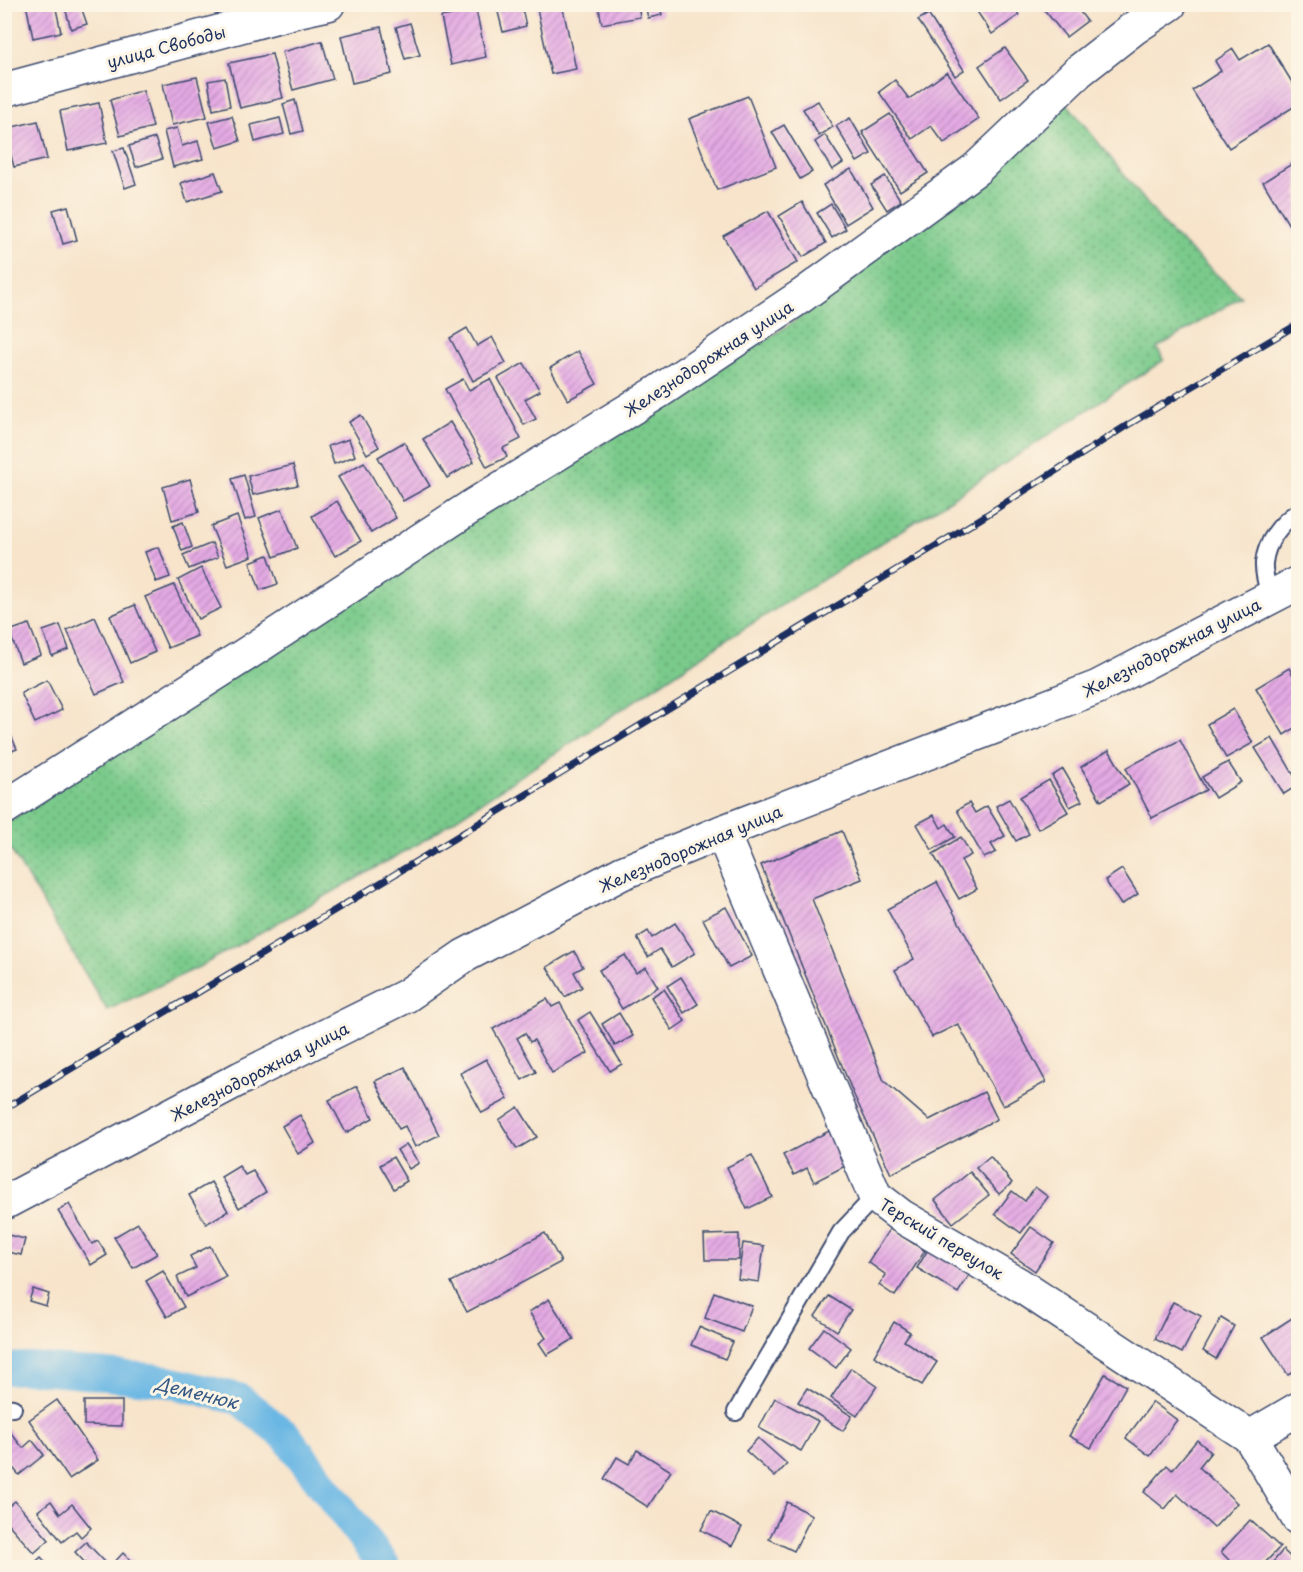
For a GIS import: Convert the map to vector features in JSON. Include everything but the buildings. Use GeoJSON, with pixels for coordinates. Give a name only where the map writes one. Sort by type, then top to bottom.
{"type":"FeatureCollection","features":[{"type":"Feature","properties":{"kind":"street","name":"улица Свободы"},"geometry":{"type":"LineString","coordinates":[[4,90],[328,4]]}},
{"type":"Feature","properties":{"kind":"street","name":"Железнодорожная улица"},"geometry":{"type":"LineString","coordinates":[[4,808],[248,653],[474,505],[658,393],[803,295],[976,169],[1079,71],[1134,28],[1170,4]]}},
{"type":"Feature","properties":{"kind":"street","name":"Железнодорожная улица"},"geometry":{"type":"LineString","coordinates":[[4,1203],[241,1078],[406,996],[464,956],[622,873],[1098,687],[1299,583]]}},
{"type":"Feature","properties":{"kind":"street","name":"Терский переулок"},"geometry":{"type":"LineString","coordinates":[[722,832],[875,1197],[901,1216],[1017,1284],[1250,1437]]}},
{"type":"Feature","properties":{"kind":"street"},"geometry":{"type":"LineString","coordinates":[[1299,1409],[1250,1437],[1299,1518]]}},
{"type":"Feature","properties":{"kind":"lane"},"geometry":{"type":"LineString","coordinates":[[1270,598],[1264,563],[1272,536],[1299,512]]}},
{"type":"Feature","properties":{"kind":"lane"},"geometry":{"type":"LineString","coordinates":[[735,1412],[841,1232],[875,1197]]}},
{"type":"Feature","properties":{"kind":"green space"},"geometry":{"type":"Polygon","coordinates":[[[1065,101],[1169,231],[1241,297],[1157,348],[1164,360],[912,524],[737,633],[418,844],[199,967],[107,1010],[5,840],[5,824],[500,503],[612,438],[792,323],[1065,101]]]}},
{"type":"Feature","properties":{"kind":"waterway","name":"Деменюк"},"geometry":{"type":"LineString","coordinates":[[4,1369],[30,1368],[161,1380],[239,1399],[286,1436],[386,1568]]}},
{"type":"Feature","properties":{"kind":"railway"},"geometry":{"type":"LineString","coordinates":[[4,1109],[435,850],[980,519],[1126,426],[1298,324]]}}]}
